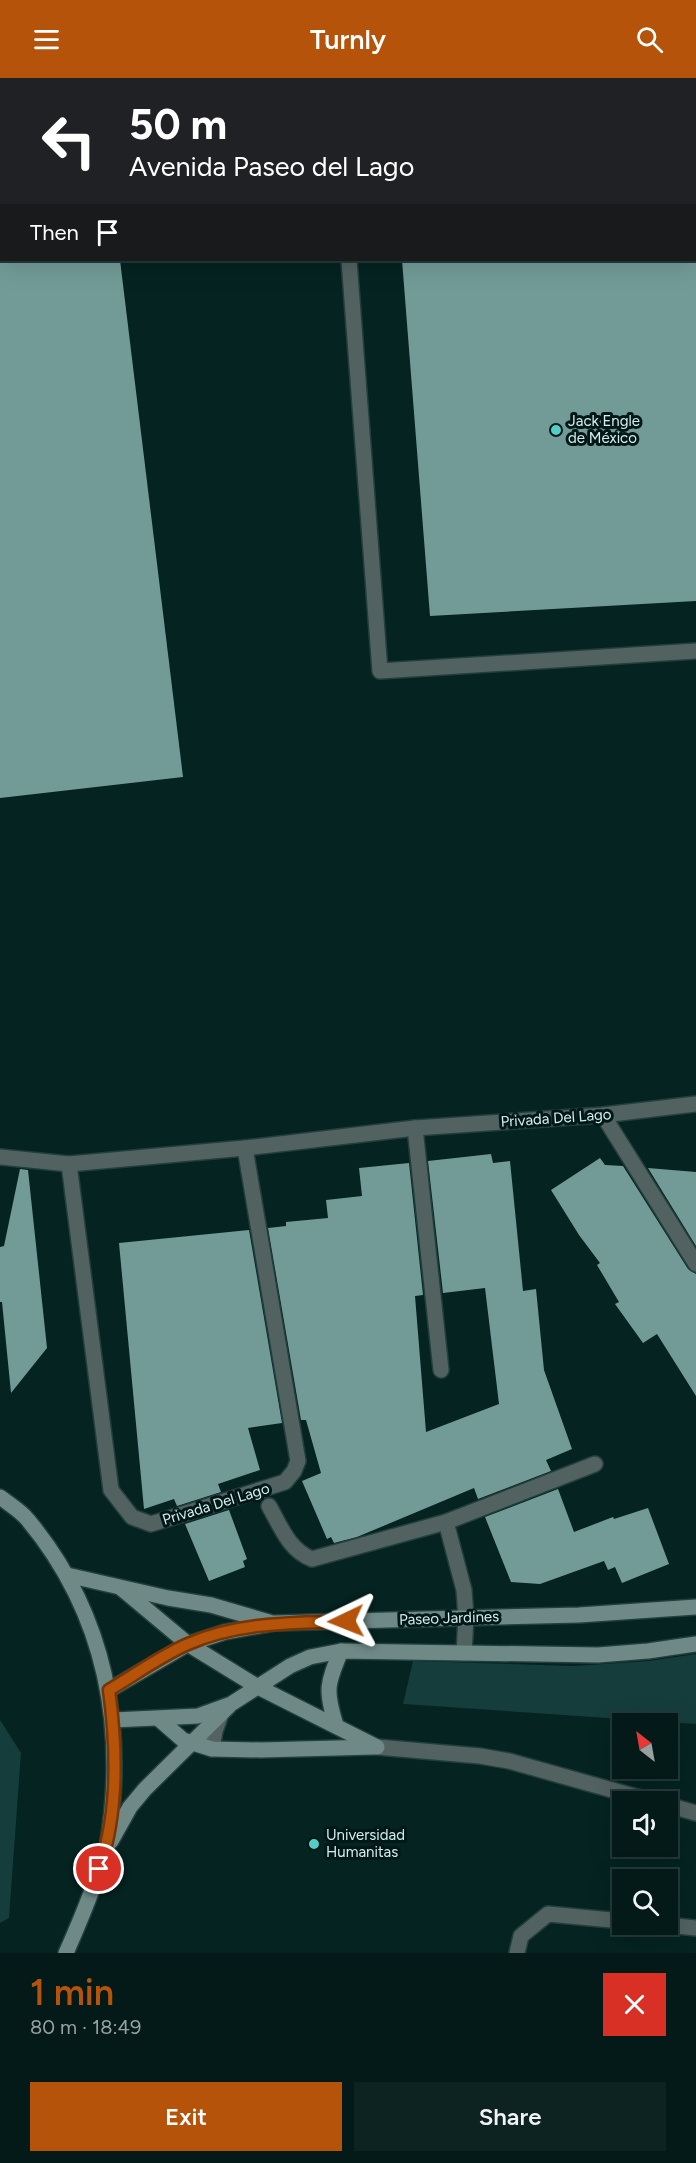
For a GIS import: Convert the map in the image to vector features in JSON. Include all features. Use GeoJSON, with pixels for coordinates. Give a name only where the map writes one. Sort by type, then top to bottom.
{"type":"FeatureCollection","features":[{"type":"Feature","properties":{"kind":"street"},"geometry":{"type":"LineString","coordinates":[[350,261],[380,671],[696,651]]}},
{"type":"Feature","properties":{"kind":"street","name":"Privada Del Lago"},"geometry":{"type":"LineString","coordinates":[[0,1157],[69,1164],[245,1148],[415,1128],[603,1114],[696,1104]]}},
{"type":"Feature","properties":{"kind":"street"},"geometry":{"type":"LineString","coordinates":[[603,1114],[696,1264]]}},
{"type":"Feature","properties":{"kind":"street"},"geometry":{"type":"LineString","coordinates":[[415,1128],[441,1370]]}},
{"type":"Feature","properties":{"kind":"street","name":"Privada Del Lago"},"geometry":{"type":"LineString","coordinates":[[69,1164],[111,1490],[132,1517],[151,1524],[285,1482],[294,1471],[298,1461],[245,1148]]}},
{"type":"Feature","properties":{"kind":"street","name":"Privada Del Lago"},"geometry":{"type":"LineString","coordinates":[[269,1506],[293,1548],[312,1559],[446,1522],[595,1464]]}},
{"type":"Feature","properties":{"kind":"street"},"geometry":{"type":"LineString","coordinates":[[0,1497],[27,1518],[67,1575],[93,1635],[109,1690],[113,1720],[115,1772],[106,1849],[86,1911],[66,1953]]}},
{"type":"Feature","properties":{"kind":"street"},"geometry":{"type":"LineString","coordinates":[[446,1522],[464,1590],[466,1617],[464,1653]]}},
{"type":"Feature","properties":{"kind":"street"},"geometry":{"type":"LineString","coordinates":[[67,1575],[211,1605],[275,1623]]}},
{"type":"Feature","properties":{"kind":"street"},"geometry":{"type":"LineString","coordinates":[[121,1588],[188,1644],[258,1687],[377,1747]]}},
{"type":"Feature","properties":{"kind":"street","name":"Paseo Jardines"},"geometry":{"type":"LineString","coordinates":[[109,1690],[188,1644],[225,1632],[275,1623],[579,1615],[696,1607]]}},
{"type":"Feature","properties":{"kind":"street"},"geometry":{"type":"LineString","coordinates":[[106,1849],[130,1807],[145,1789],[226,1709],[290,1666],[310,1657],[341,1651],[597,1655],[696,1644]]}},
{"type":"Feature","properties":{"kind":"street"},"geometry":{"type":"LineString","coordinates":[[336,1725],[327,1690],[341,1651]]}},
{"type":"Feature","properties":{"kind":"street"},"geometry":{"type":"LineString","coordinates":[[113,1720],[198,1716],[226,1709]]}},
{"type":"Feature","properties":{"kind":"street"},"geometry":{"type":"LineString","coordinates":[[212,1749],[215,1731],[226,1709]]}},
{"type":"Feature","properties":{"kind":"street"},"geometry":{"type":"LineString","coordinates":[[159,1719],[173,1732],[193,1743],[212,1749],[377,1747],[480,1756],[509,1761],[616,1791]]}},
{"type":"Feature","properties":{"kind":"street"},"geometry":{"type":"LineString","coordinates":[[678,1808],[696,1813]]}},
{"type":"Feature","properties":{"kind":"street"},"geometry":{"type":"LineString","coordinates":[[517,1953],[521,1936],[548,1914],[612,1920]]}},
{"type":"Feature","properties":{"kind":"street"},"geometry":{"type":"LineString","coordinates":[[678,1926],[696,1928]]}},
{"type":"Feature","properties":{"kind":"shaded area"},"geometry":{"type":"Polygon","coordinates":[[[696,1654],[696,1724],[678,1723],[678,1713],[612,1713],[612,1718],[403,1704],[413,1661],[574,1666],[649,1661],[696,1654]]]}},
{"type":"Feature","properties":{"kind":"shaded area"},"geometry":{"type":"Polygon","coordinates":[[[0,1720],[21,1753],[9,1918],[0,1923],[0,1720]]]}},
{"type":"Feature","properties":{"kind":"building"},"geometry":{"type":"Polygon","coordinates":[[[0,261],[120,261],[183,777],[0,798],[0,261]]]}},
{"type":"Feature","properties":{"kind":"building","name":"Jack Engle de México"},"geometry":{"type":"Polygon","coordinates":[[[402,261],[696,261],[696,601],[430,616],[402,261]]]}},
{"type":"Feature","properties":{"kind":"building"},"geometry":{"type":"Polygon","coordinates":[[[491,1154],[493,1163],[510,1161],[523,1291],[536,1289],[544,1370],[572,1449],[546,1460],[551,1471],[478,1499],[474,1488],[357,1537],[334,1543],[331,1537],[327,1539],[302,1481],[321,1473],[306,1420],[301,1420],[268,1228],[286,1226],[286,1222],[328,1218],[326,1200],[362,1196],[359,1168],[409,1163],[423,1295],[415,1296],[426,1432],[499,1404],[485,1288],[443,1293],[428,1161],[491,1154]]]}},
{"type":"Feature","properties":{"kind":"building"},"geometry":{"type":"Polygon","coordinates":[[[600,1158],[605,1165],[623,1166],[688,1269],[696,1274],[696,1396],[657,1334],[643,1343],[615,1304],[619,1302],[597,1265],[600,1263],[579,1235],[551,1190],[600,1158]]]}},
{"type":"Feature","properties":{"kind":"building"},"geometry":{"type":"Polygon","coordinates":[[[648,1168],[696,1172],[696,1246],[648,1168]]]}},
{"type":"Feature","properties":{"kind":"building"},"geometry":{"type":"Polygon","coordinates":[[[20,1169],[28,1170],[47,1348],[11,1393],[2,1302],[0,1302],[0,1247],[4,1246],[20,1169]]]}},
{"type":"Feature","properties":{"kind":"building"},"geometry":{"type":"Polygon","coordinates":[[[249,1230],[282,1423],[248,1428],[260,1470],[218,1484],[221,1492],[177,1506],[174,1499],[144,1509],[119,1243],[249,1230]]]}},
{"type":"Feature","properties":{"kind":"building"},"geometry":{"type":"Polygon","coordinates":[[[558,1489],[574,1532],[613,1517],[614,1519],[648,1508],[669,1564],[622,1583],[615,1567],[608,1570],[604,1561],[540,1584],[511,1582],[485,1517],[558,1489]]]}},
{"type":"Feature","properties":{"kind":"building"},"geometry":{"type":"Polygon","coordinates":[[[229,1510],[247,1559],[243,1561],[245,1567],[209,1581],[185,1524],[229,1510]]]}},
{"type":"Feature","properties":{"kind":"place","name":"Jack Engle de México"},"geometry":{"type":"Point","coordinates":[556,430]}},
{"type":"Feature","properties":{"kind":"place","name":"Universidad Humanitas"},"geometry":{"type":"Point","coordinates":[314,1844]}},
{"type":"Feature","properties":{"kind":"route"},"geometry":{"type":"LineString","coordinates":[[99,1869],[106,1849],[115,1772],[113,1720],[109,1690],[188,1644],[225,1632],[275,1623],[346,1621]]}}]}
